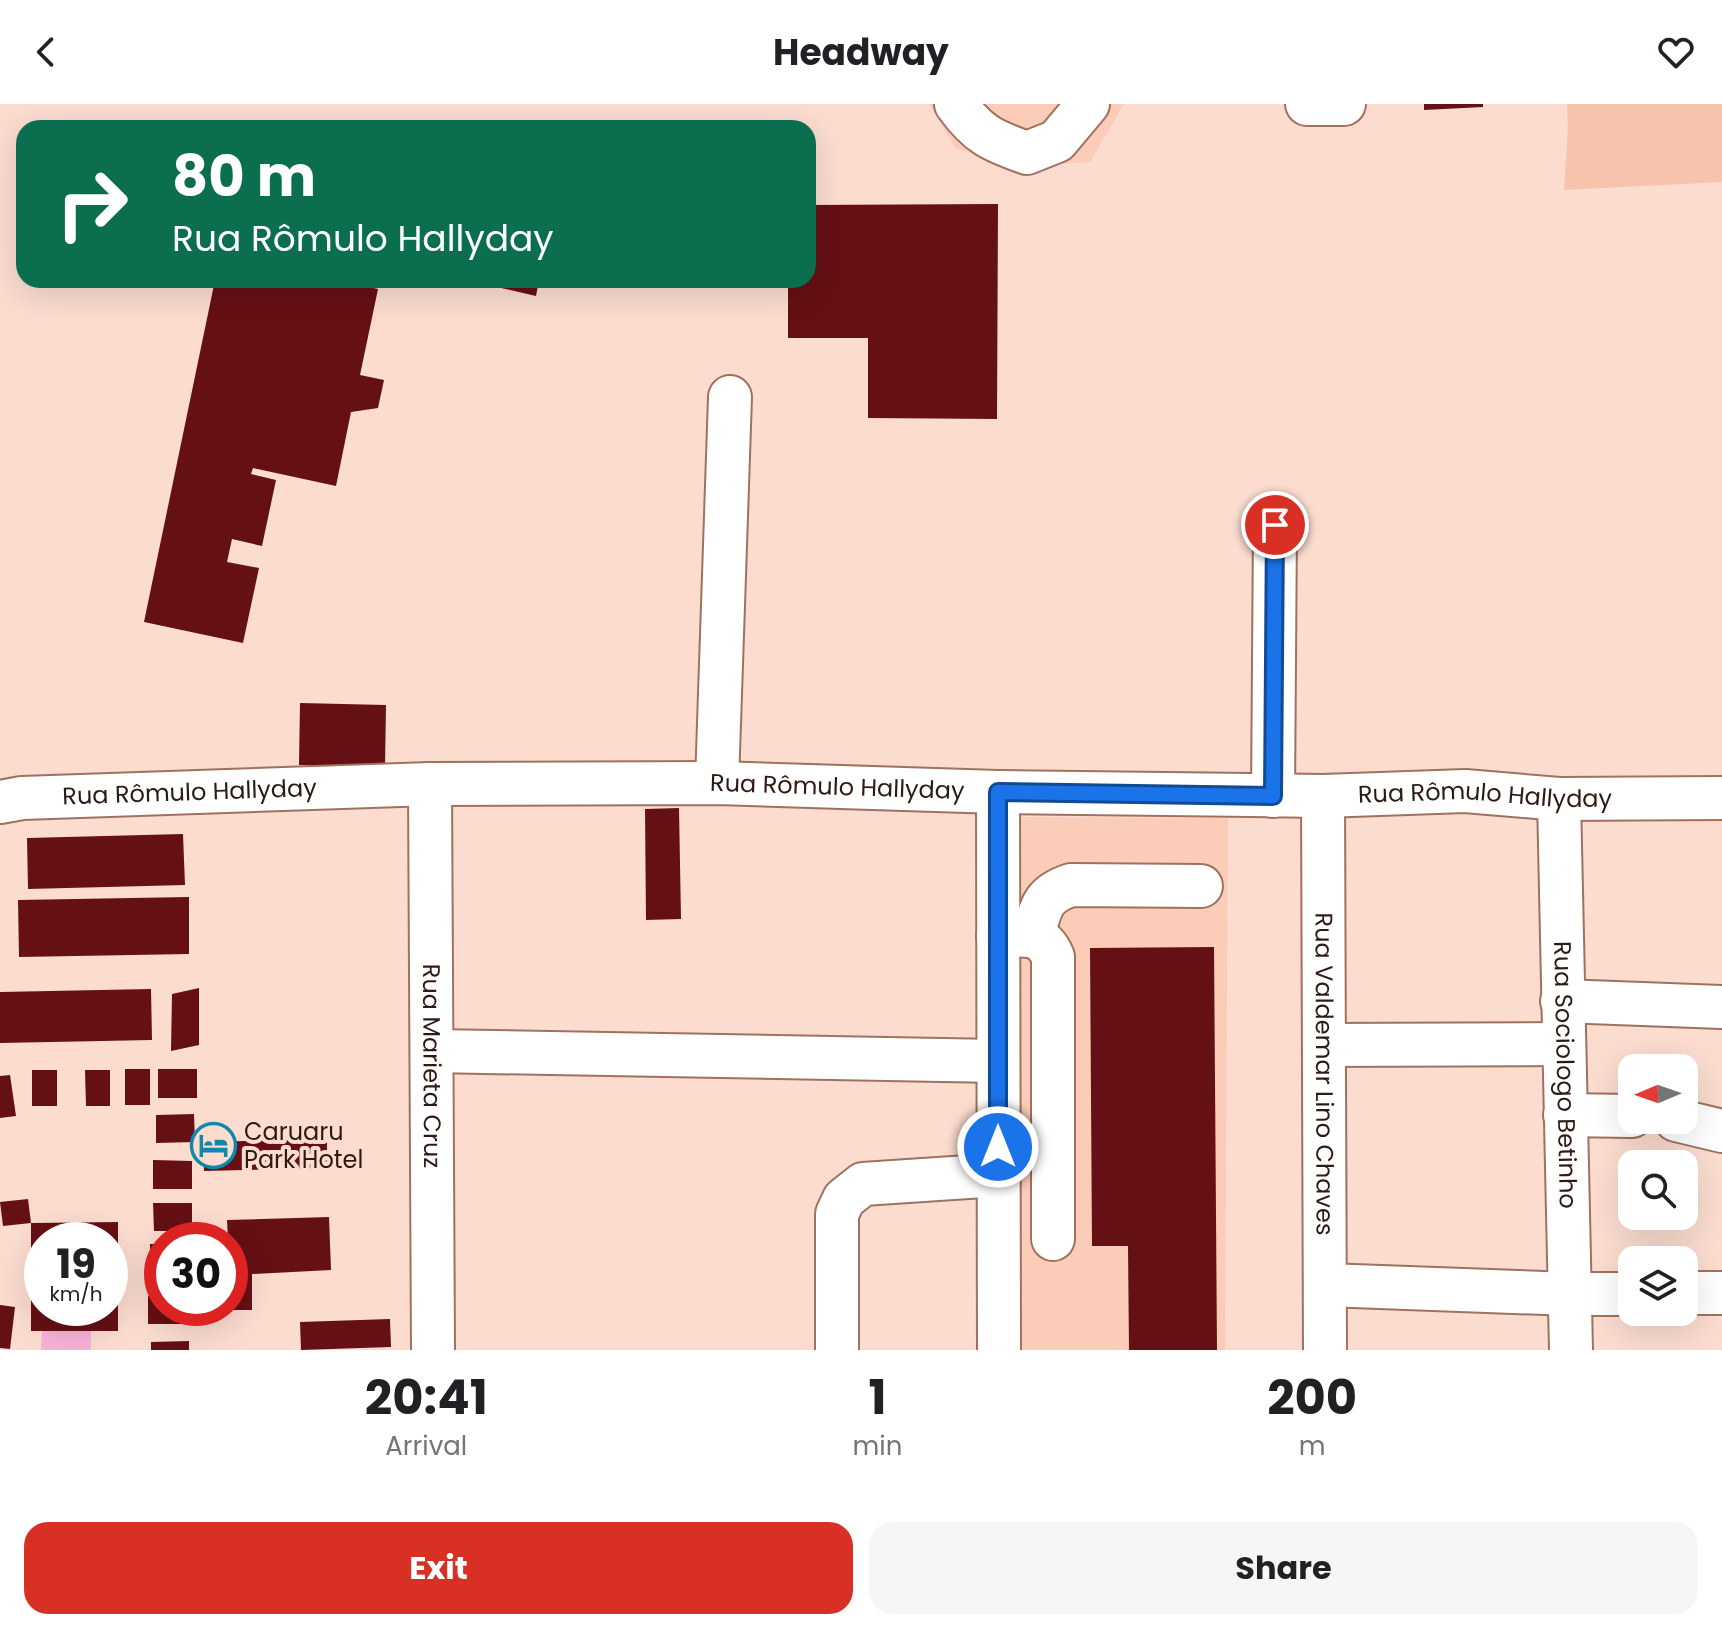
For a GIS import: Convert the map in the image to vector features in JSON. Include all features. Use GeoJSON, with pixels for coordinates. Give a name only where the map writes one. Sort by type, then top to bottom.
{"type":"FeatureCollection","features":[{"type":"Feature","properties":{"kind":"street"},"geometry":{"type":"LineString","coordinates":[[956,104],[971,125],[997,142],[1027,153],[1057,141],[1088,104]]}},
{"type":"Feature","properties":{"kind":"street"},"geometry":{"type":"LineString","coordinates":[[1307,104],[1344,104]]}},
{"type":"Feature","properties":{"kind":"street"},"geometry":{"type":"LineString","coordinates":[[717,783],[730,397]]}},
{"type":"Feature","properties":{"kind":"street"},"geometry":{"type":"LineString","coordinates":[[1273,796],[1275,525]]}},
{"type":"Feature","properties":{"kind":"street","name":"Rua Rômulo Hallyday"},"geometry":{"type":"LineString","coordinates":[[0,802],[22,798],[430,784],[717,783],[998,792],[1323,796],[1465,791],[1559,799],[1722,798]]}},
{"type":"Feature","properties":{"kind":"street","name":"Rua Marieta Cruz"},"geometry":{"type":"LineString","coordinates":[[430,784],[433,1350]]}},
{"type":"Feature","properties":{"kind":"street"},"geometry":{"type":"LineString","coordinates":[[998,792],[1016,936],[998,1061],[999,1350]]}},
{"type":"Feature","properties":{"kind":"street","name":"Rua Valdemar Lino Chaves"},"geometry":{"type":"LineString","coordinates":[[1323,796],[1325,1350]]}},
{"type":"Feature","properties":{"kind":"street","name":"Rua Sociologo Betinho"},"geometry":{"type":"LineString","coordinates":[[1559,799],[1571,1350]]}},
{"type":"Feature","properties":{"kind":"street"},"geometry":{"type":"LineString","coordinates":[[1016,936],[1054,891],[1071,885],[1201,886]]}},
{"type":"Feature","properties":{"kind":"street"},"geometry":{"type":"LineString","coordinates":[[1016,936],[1048,945],[1053,957],[1053,1239]]}},
{"type":"Feature","properties":{"kind":"street"},"geometry":{"type":"LineString","coordinates":[[1562,1001],[1722,1007]]}},
{"type":"Feature","properties":{"kind":"street"},"geometry":{"type":"LineString","coordinates":[[1324,1045],[1562,1044]]}},
{"type":"Feature","properties":{"kind":"street"},"geometry":{"type":"LineString","coordinates":[[432,1051],[998,1061]]}},
{"type":"Feature","properties":{"kind":"street"},"geometry":{"type":"LineString","coordinates":[[1565,1115],[1618,1116]]}},
{"type":"Feature","properties":{"kind":"street"},"geometry":{"type":"LineString","coordinates":[[1698,1125],[1722,1131]]}},
{"type":"Feature","properties":{"kind":"street"},"geometry":{"type":"LineString","coordinates":[[837,1350],[837,1214],[844,1199],[863,1184],[998,1175]]}},
{"type":"Feature","properties":{"kind":"street"},"geometry":{"type":"LineString","coordinates":[[1326,1285],[1618,1294]]}},
{"type":"Feature","properties":{"kind":"street"},"geometry":{"type":"LineString","coordinates":[[1698,1293],[1722,1293]]}},
{"type":"Feature","properties":{"kind":"shaded area"},"geometry":{"type":"Polygon","coordinates":[[[929,104],[1124,104],[1090,162],[1014,167],[955,148],[929,104]]]}},
{"type":"Feature","properties":{"kind":"shaded area"},"geometry":{"type":"Polygon","coordinates":[[[1567,104],[1722,104],[1722,182],[1564,190],[1567,104]]]}},
{"type":"Feature","properties":{"kind":"shaded area"},"geometry":{"type":"Polygon","coordinates":[[[1008,817],[1228,818],[1225,1350],[1006,1350],[1008,817]]]}},
{"type":"Feature","properties":{"kind":"shaded area"},"geometry":{"type":"Polygon","coordinates":[[[42,1330],[91,1330],[91,1350],[41,1350],[42,1330]]]}},
{"type":"Feature","properties":{"kind":"building"},"geometry":{"type":"Polygon","coordinates":[[[1424,104],[1483,104],[1483,107],[1424,110],[1424,104]]]}},
{"type":"Feature","properties":{"kind":"building"},"geometry":{"type":"Polygon","coordinates":[[[998,204],[997,419],[868,418],[868,338],[788,338],[788,288],[816,288],[816,205],[998,204]]]}},
{"type":"Feature","properties":{"kind":"building"},"geometry":{"type":"Polygon","coordinates":[[[213,288],[378,289],[360,375],[384,380],[378,408],[351,412],[336,486],[253,468],[251,474],[276,480],[262,546],[232,539],[227,562],[259,568],[243,643],[144,622],[213,288]]]}},
{"type":"Feature","properties":{"kind":"building"},"geometry":{"type":"Polygon","coordinates":[[[501,288],[538,288],[536,296],[501,288]]]}},
{"type":"Feature","properties":{"kind":"building"},"geometry":{"type":"Polygon","coordinates":[[[300,703],[386,705],[385,766],[299,765],[300,703]]]}},
{"type":"Feature","properties":{"kind":"building"},"geometry":{"type":"Polygon","coordinates":[[[679,808],[681,919],[646,920],[645,809],[679,808]]]}},
{"type":"Feature","properties":{"kind":"building"},"geometry":{"type":"Polygon","coordinates":[[[183,834],[185,885],[28,889],[27,838],[183,834]]]}},
{"type":"Feature","properties":{"kind":"building"},"geometry":{"type":"Polygon","coordinates":[[[189,897],[189,954],[19,957],[18,900],[189,897]]]}},
{"type":"Feature","properties":{"kind":"building"},"geometry":{"type":"Polygon","coordinates":[[[1214,947],[1217,1350],[1129,1350],[1128,1246],[1092,1246],[1090,948],[1214,947]]]}},
{"type":"Feature","properties":{"kind":"building"},"geometry":{"type":"Polygon","coordinates":[[[199,988],[199,1045],[171,1051],[172,994],[199,988]]]}},
{"type":"Feature","properties":{"kind":"building"},"geometry":{"type":"Polygon","coordinates":[[[151,989],[152,1040],[0,1043],[0,992],[151,989]]]}},
{"type":"Feature","properties":{"kind":"building"},"geometry":{"type":"Polygon","coordinates":[[[125,1069],[150,1069],[150,1105],[125,1105],[125,1069]]]}},
{"type":"Feature","properties":{"kind":"building"},"geometry":{"type":"Polygon","coordinates":[[[158,1069],[197,1069],[197,1098],[158,1098],[158,1069]]]}},
{"type":"Feature","properties":{"kind":"building"},"geometry":{"type":"Polygon","coordinates":[[[32,1070],[57,1070],[57,1106],[32,1106],[32,1070]]]}},
{"type":"Feature","properties":{"kind":"building"},"geometry":{"type":"Polygon","coordinates":[[[85,1070],[110,1070],[110,1106],[86,1106],[85,1070]]]}},
{"type":"Feature","properties":{"kind":"building"},"geometry":{"type":"Polygon","coordinates":[[[10,1075],[16,1116],[0,1118],[0,1076],[10,1075]]]}},
{"type":"Feature","properties":{"kind":"building"},"geometry":{"type":"Polygon","coordinates":[[[194,1114],[195,1142],[156,1143],[156,1115],[194,1114]]]}},
{"type":"Feature","properties":{"kind":"building"},"geometry":{"type":"Polygon","coordinates":[[[327,1139],[327,1168],[204,1171],[203,1142],[327,1139]]]}},
{"type":"Feature","properties":{"kind":"building"},"geometry":{"type":"Polygon","coordinates":[[[153,1160],[192,1161],[192,1189],[153,1189],[153,1160]]]}},
{"type":"Feature","properties":{"kind":"building"},"geometry":{"type":"Polygon","coordinates":[[[28,1199],[31,1222],[3,1226],[0,1202],[28,1199]]]}},
{"type":"Feature","properties":{"kind":"building"},"geometry":{"type":"Polygon","coordinates":[[[153,1203],[192,1203],[192,1222],[154,1222],[153,1203]]]}},
{"type":"Feature","properties":{"kind":"building"},"geometry":{"type":"Polygon","coordinates":[[[329,1217],[331,1270],[252,1274],[252,1310],[248,1310],[248,1222],[227,1220],[329,1217]]]}},
{"type":"Feature","properties":{"kind":"building"},"geometry":{"type":"Polygon","coordinates":[[[0,1305],[15,1307],[10,1349],[0,1348],[0,1305]]]}},
{"type":"Feature","properties":{"kind":"building"},"geometry":{"type":"Polygon","coordinates":[[[390,1319],[391,1347],[301,1350],[300,1322],[390,1319]]]}},
{"type":"Feature","properties":{"kind":"building"},"geometry":{"type":"Polygon","coordinates":[[[31,1326],[118,1326],[118,1331],[31,1331],[31,1326]]]}},
{"type":"Feature","properties":{"kind":"building"},"geometry":{"type":"Polygon","coordinates":[[[189,1341],[189,1350],[151,1350],[151,1342],[189,1341]]]}},
{"type":"Feature","properties":{"kind":"place","name":"Caruaru Park Hotel"},"geometry":{"type":"Point","coordinates":[213,1146]}},
{"type":"Feature","properties":{"kind":"route"},"geometry":{"type":"LineString","coordinates":[[998,1147],[998,792],[1273,796],[1275,525]]}}]}
